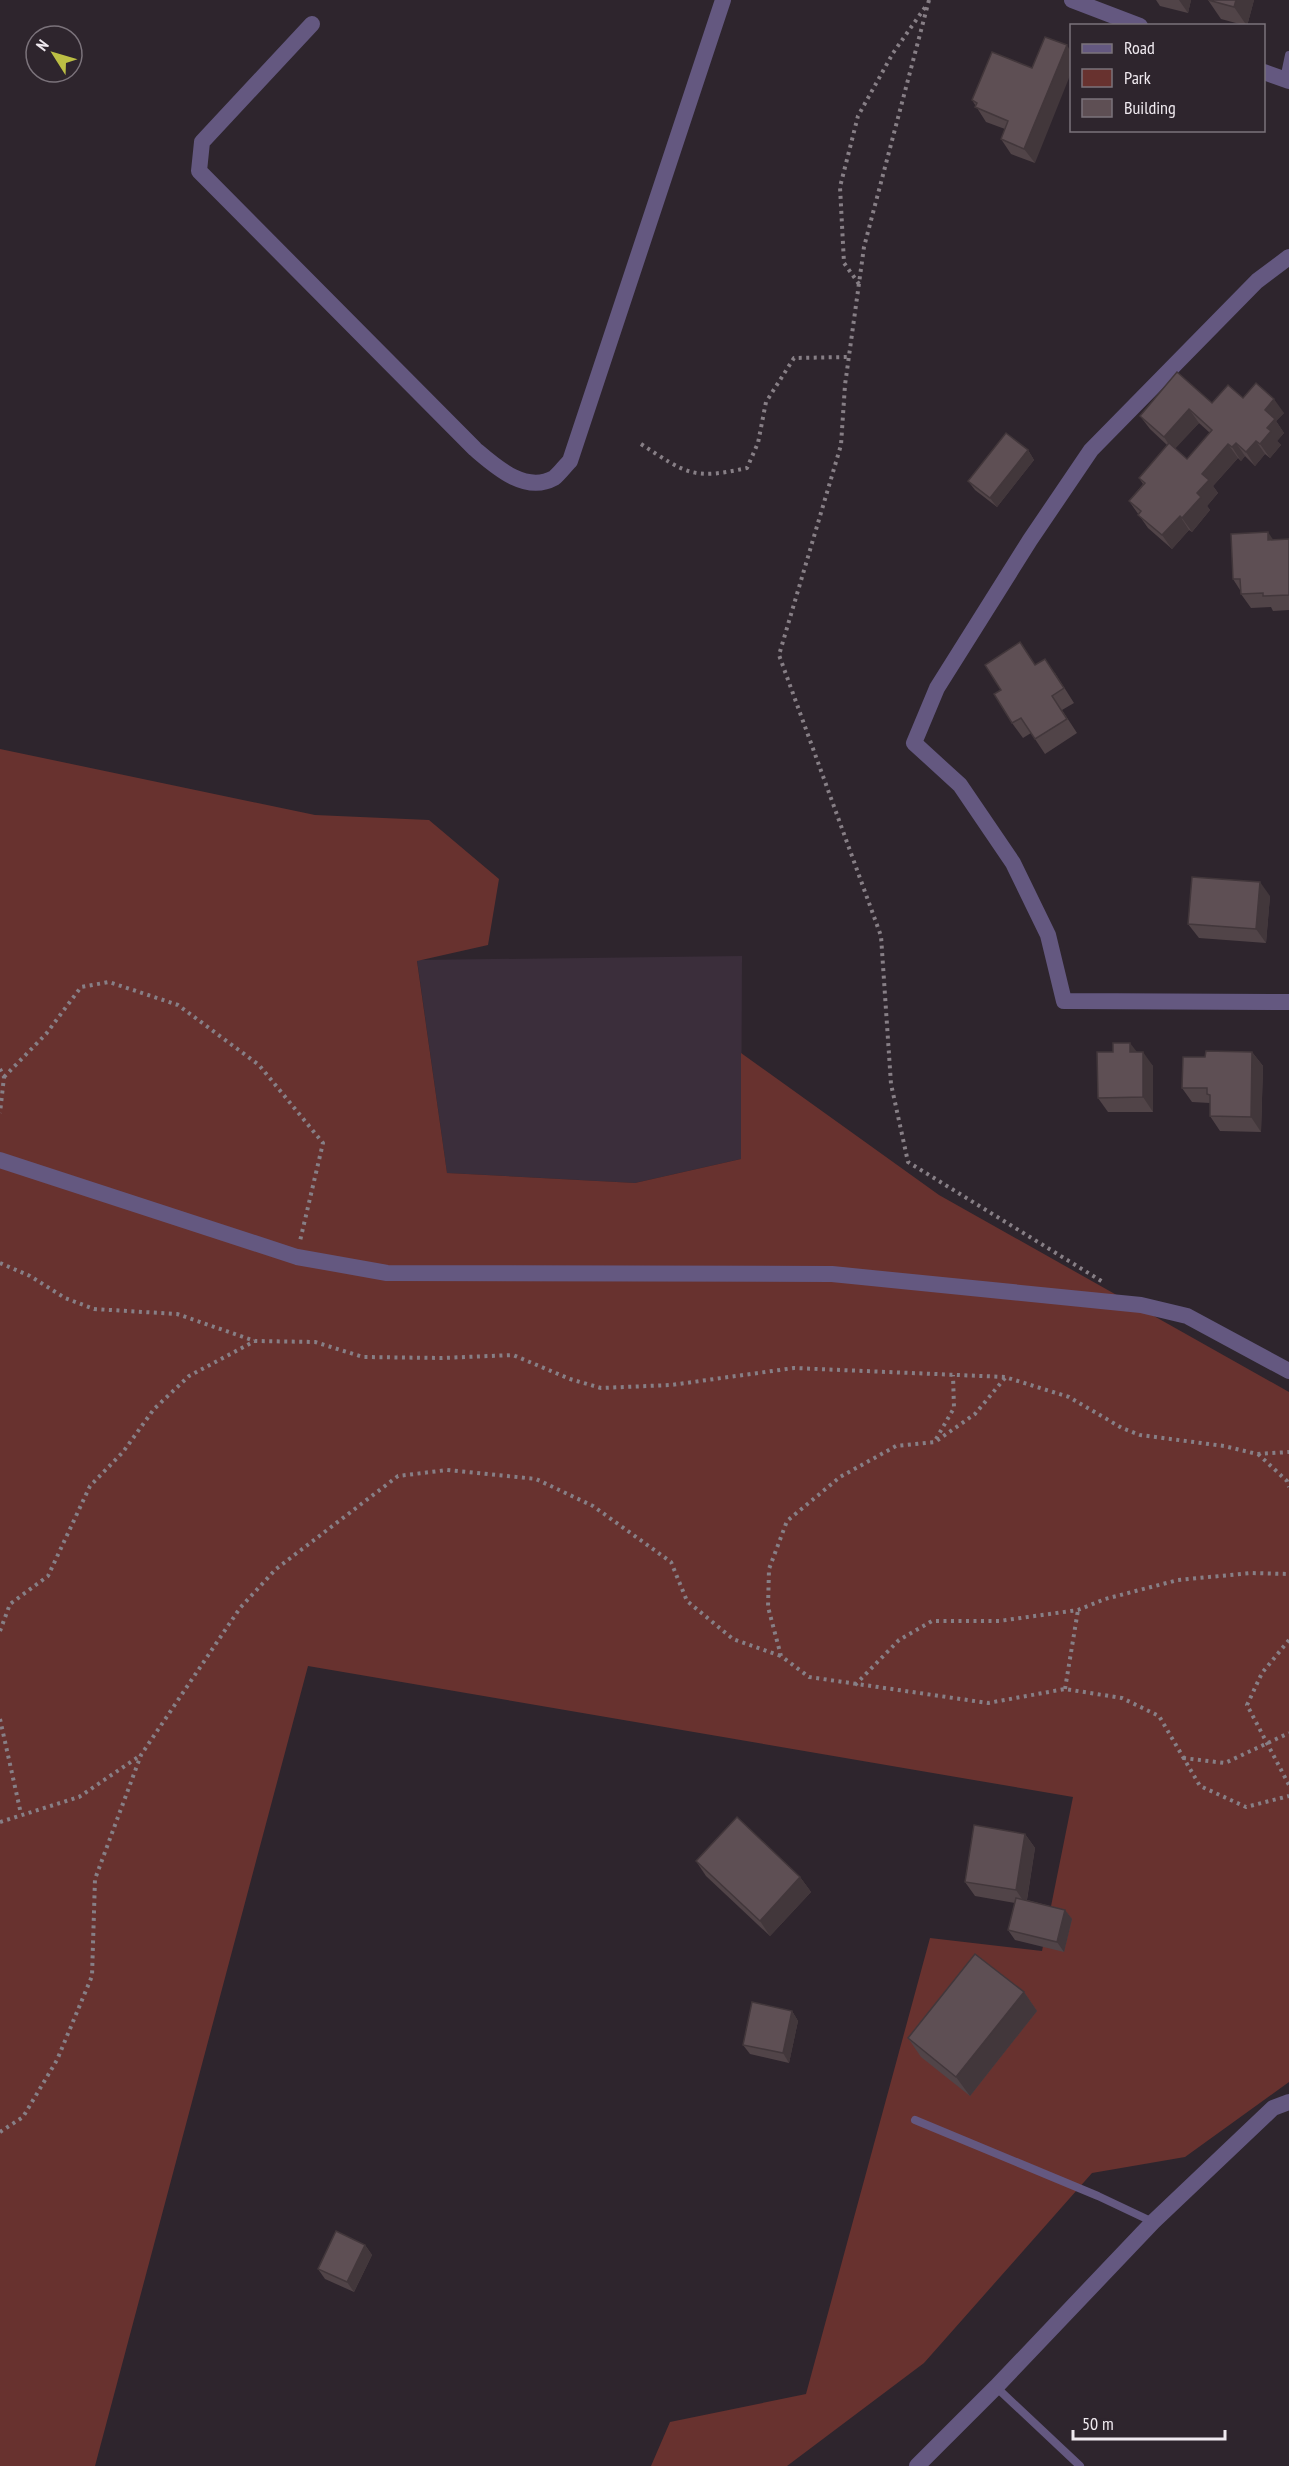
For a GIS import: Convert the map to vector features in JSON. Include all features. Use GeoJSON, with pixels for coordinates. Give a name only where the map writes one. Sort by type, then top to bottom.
{"type":"FeatureCollection","features":[{"type":"Feature","properties":{"kind":"street"},"geometry":{"type":"LineString","coordinates":[[312,24],[202,142],[199,171],[475,449],[508,475],[538,483],[554,477],[570,461],[723,0]]}},
{"type":"Feature","properties":{"kind":"street"},"geometry":{"type":"LineString","coordinates":[[1072,0],[1135,24]]}},
{"type":"Feature","properties":{"kind":"street"},"geometry":{"type":"LineString","coordinates":[[1265,73],[1286,80]]}},
{"type":"Feature","properties":{"kind":"street"},"geometry":{"type":"LineString","coordinates":[[1289,257],[1257,280],[1091,450],[1030,540],[937,688],[914,743],[960,785],[1013,862],[1048,935],[1064,1001],[1289,1002]]}},
{"type":"Feature","properties":{"kind":"street"},"geometry":{"type":"LineString","coordinates":[[0,1160],[297,1257],[387,1274],[832,1274],[1141,1305],[1186,1316],[1289,1371]]}},
{"type":"Feature","properties":{"kind":"street"},"geometry":{"type":"LineString","coordinates":[[916,2466],[996,2387],[1153,2222],[1273,2108],[1289,2102]]}},
{"type":"Feature","properties":{"kind":"lane"},"geometry":{"type":"LineString","coordinates":[[1286,80],[1289,55]]}},
{"type":"Feature","properties":{"kind":"lane"},"geometry":{"type":"LineString","coordinates":[[915,2120],[1098,2196],[1153,2222]]}},
{"type":"Feature","properties":{"kind":"lane"},"geometry":{"type":"LineString","coordinates":[[996,2387],[1080,2466]]}},
{"type":"Feature","properties":{"kind":"path"},"geometry":{"type":"LineString","coordinates":[[928,2],[902,111],[864,247],[849,357],[841,445],[779,655],[881,936],[891,1084],[908,1162],[1111,1287]]}},
{"type":"Feature","properties":{"kind":"path"},"geometry":{"type":"LineString","coordinates":[[859,284],[844,263],[840,187],[858,116],[893,53],[928,2]]}},
{"type":"Feature","properties":{"kind":"path"},"geometry":{"type":"LineString","coordinates":[[641,444],[679,469],[710,476],[747,468],[758,443],[766,402],[794,358],[849,357]]}},
{"type":"Feature","properties":{"kind":"path"},"geometry":{"type":"LineString","coordinates":[[4,1077],[46,1034],[81,987],[109,982],[178,1005],[259,1065],[323,1143],[297,1257]]}},
{"type":"Feature","properties":{"kind":"path"},"geometry":{"type":"LineString","coordinates":[[0,1069],[4,1077],[0,1113]]}},
{"type":"Feature","properties":{"kind":"path"},"geometry":{"type":"LineString","coordinates":[[0,1263],[30,1276],[65,1298],[94,1309],[177,1314],[255,1341],[315,1342],[363,1357],[442,1358],[513,1355],[570,1379],[602,1388],[671,1385],[794,1368],[1005,1377],[1069,1397],[1122,1428],[1140,1435],[1224,1446],[1257,1454],[1289,1452]]}},
{"type":"Feature","properties":{"kind":"path"},"geometry":{"type":"LineString","coordinates":[[0,1631],[10,1604],[48,1576],[90,1486],[123,1452],[154,1409],[189,1376],[255,1341]]}},
{"type":"Feature","properties":{"kind":"path"},"geometry":{"type":"LineString","coordinates":[[934,1442],[954,1408],[953,1375]]}},
{"type":"Feature","properties":{"kind":"path"},"geometry":{"type":"LineString","coordinates":[[781,1656],[768,1607],[769,1569],[787,1521],[840,1477],[896,1446],[934,1442],[975,1414],[1005,1377]]}},
{"type":"Feature","properties":{"kind":"path"},"geometry":{"type":"LineString","coordinates":[[1257,1454],[1287,1481],[1289,1487]]}},
{"type":"Feature","properties":{"kind":"path"},"geometry":{"type":"LineString","coordinates":[[0,2132],[23,2117],[57,2060],[92,1976],[95,1879],[141,1755],[240,1608],[276,1569],[398,1476],[447,1470],[536,1479],[546,1483],[593,1506],[670,1562],[687,1601],[733,1639],[781,1656],[809,1677],[854,1686],[988,1703],[1065,1689],[1122,1698],[1159,1716],[1200,1786],[1246,1807],[1289,1796]]}},
{"type":"Feature","properties":{"kind":"path"},"geometry":{"type":"LineString","coordinates":[[854,1686],[899,1640],[932,1621],[999,1621],[1078,1610],[1105,1599],[1178,1580],[1251,1573],[1289,1574]]}},
{"type":"Feature","properties":{"kind":"path"},"geometry":{"type":"LineString","coordinates":[[1065,1689],[1078,1610]]}},
{"type":"Feature","properties":{"kind":"path"},"geometry":{"type":"LineString","coordinates":[[1289,1640],[1262,1673],[1247,1705],[1289,1785]]}},
{"type":"Feature","properties":{"kind":"path"},"geometry":{"type":"LineString","coordinates":[[0,1719],[21,1814]]}},
{"type":"Feature","properties":{"kind":"path"},"geometry":{"type":"LineString","coordinates":[[1184,1758],[1225,1763],[1289,1733]]}},
{"type":"Feature","properties":{"kind":"path"},"geometry":{"type":"LineString","coordinates":[[0,1822],[79,1797],[141,1755]]}},
{"type":"Feature","properties":{"kind":"shaded area"},"geometry":{"type":"Polygon","coordinates":[[[742,956],[741,1159],[635,1183],[447,1173],[417,960],[742,956]]]}},
{"type":"Feature","properties":{"kind":"green space"},"geometry":{"type":"Polygon","coordinates":[[[0,749],[315,815],[429,820],[499,879],[488,945],[417,961],[447,1173],[635,1183],[741,1159],[741,1053],[939,1195],[1289,1392],[1289,2082],[1185,2157],[1092,2173],[924,2363],[787,2466],[651,2466],[670,2422],[806,2394],[930,1938],[1042,1951],[1073,1797],[308,1666],[95,2466],[0,2466],[0,749]]]}},
{"type":"Feature","properties":{"kind":"building"},"geometry":{"type":"Polygon","coordinates":[[[1208,0],[1236,0],[1234,7],[1208,0]]]}},
{"type":"Feature","properties":{"kind":"building"},"geometry":{"type":"Polygon","coordinates":[[[1045,37],[1067,45],[1024,149],[1001,139],[1008,121],[975,107],[977,103],[972,100],[992,52],[1032,68],[1045,37]]]}},
{"type":"Feature","properties":{"kind":"building"},"geometry":{"type":"Polygon","coordinates":[[[1177,372],[1212,403],[1228,385],[1243,398],[1256,383],[1274,399],[1265,410],[1275,419],[1267,428],[1271,431],[1260,444],[1256,441],[1246,452],[1236,443],[1232,447],[1228,444],[1202,474],[1209,480],[1197,493],[1201,497],[1162,535],[1138,515],[1141,511],[1129,501],[1145,483],[1139,478],[1169,443],[1187,459],[1212,430],[1189,409],[1164,437],[1140,416],[1177,372]]]}},
{"type":"Feature","properties":{"kind":"building"},"geometry":{"type":"Polygon","coordinates":[[[1006,433],[1028,450],[990,498],[968,481],[1006,433]]]}},
{"type":"Feature","properties":{"kind":"building"},"geometry":{"type":"Polygon","coordinates":[[[1268,532],[1268,540],[1289,539],[1289,595],[1241,594],[1240,579],[1233,579],[1231,534],[1268,532]]]}},
{"type":"Feature","properties":{"kind":"building"},"geometry":{"type":"Polygon","coordinates":[[[1020,642],[1035,665],[1045,659],[1064,688],[1052,696],[1067,719],[1035,739],[1021,718],[1012,723],[994,694],[1001,690],[985,665],[1020,642]]]}},
{"type":"Feature","properties":{"kind":"building"},"geometry":{"type":"Polygon","coordinates":[[[1192,877],[1260,882],[1256,929],[1188,924],[1192,877]]]}},
{"type":"Feature","properties":{"kind":"building"},"geometry":{"type":"Polygon","coordinates":[[[1113,1043],[1130,1043],[1130,1052],[1143,1052],[1143,1097],[1098,1098],[1097,1052],[1113,1052],[1113,1043]]]}},
{"type":"Feature","properties":{"kind":"building"},"geometry":{"type":"Polygon","coordinates":[[[1206,1051],[1252,1052],[1251,1117],[1210,1116],[1210,1095],[1207,1094],[1207,1088],[1182,1088],[1183,1057],[1205,1057],[1206,1051]]]}},
{"type":"Feature","properties":{"kind":"building"},"geometry":{"type":"Polygon","coordinates":[[[737,1817],[800,1877],[760,1921],[696,1861],[737,1817]]]}},
{"type":"Feature","properties":{"kind":"building"},"geometry":{"type":"Polygon","coordinates":[[[974,1825],[1025,1834],[1016,1890],[965,1882],[974,1825]]]}},
{"type":"Feature","properties":{"kind":"building"},"geometry":{"type":"Polygon","coordinates":[[[1016,1898],[1065,1910],[1057,1942],[1008,1930],[1016,1898]]]}},
{"type":"Feature","properties":{"kind":"building"},"geometry":{"type":"Polygon","coordinates":[[[975,1954],[1024,1992],[956,2077],[908,2038],[975,1954]]]}},
{"type":"Feature","properties":{"kind":"building"},"geometry":{"type":"Polygon","coordinates":[[[752,2002],[792,2011],[783,2053],[743,2045],[752,2002]]]}},
{"type":"Feature","properties":{"kind":"building"},"geometry":{"type":"Polygon","coordinates":[[[336,2231],[365,2245],[347,2282],[318,2269],[336,2231]]]}}]}
